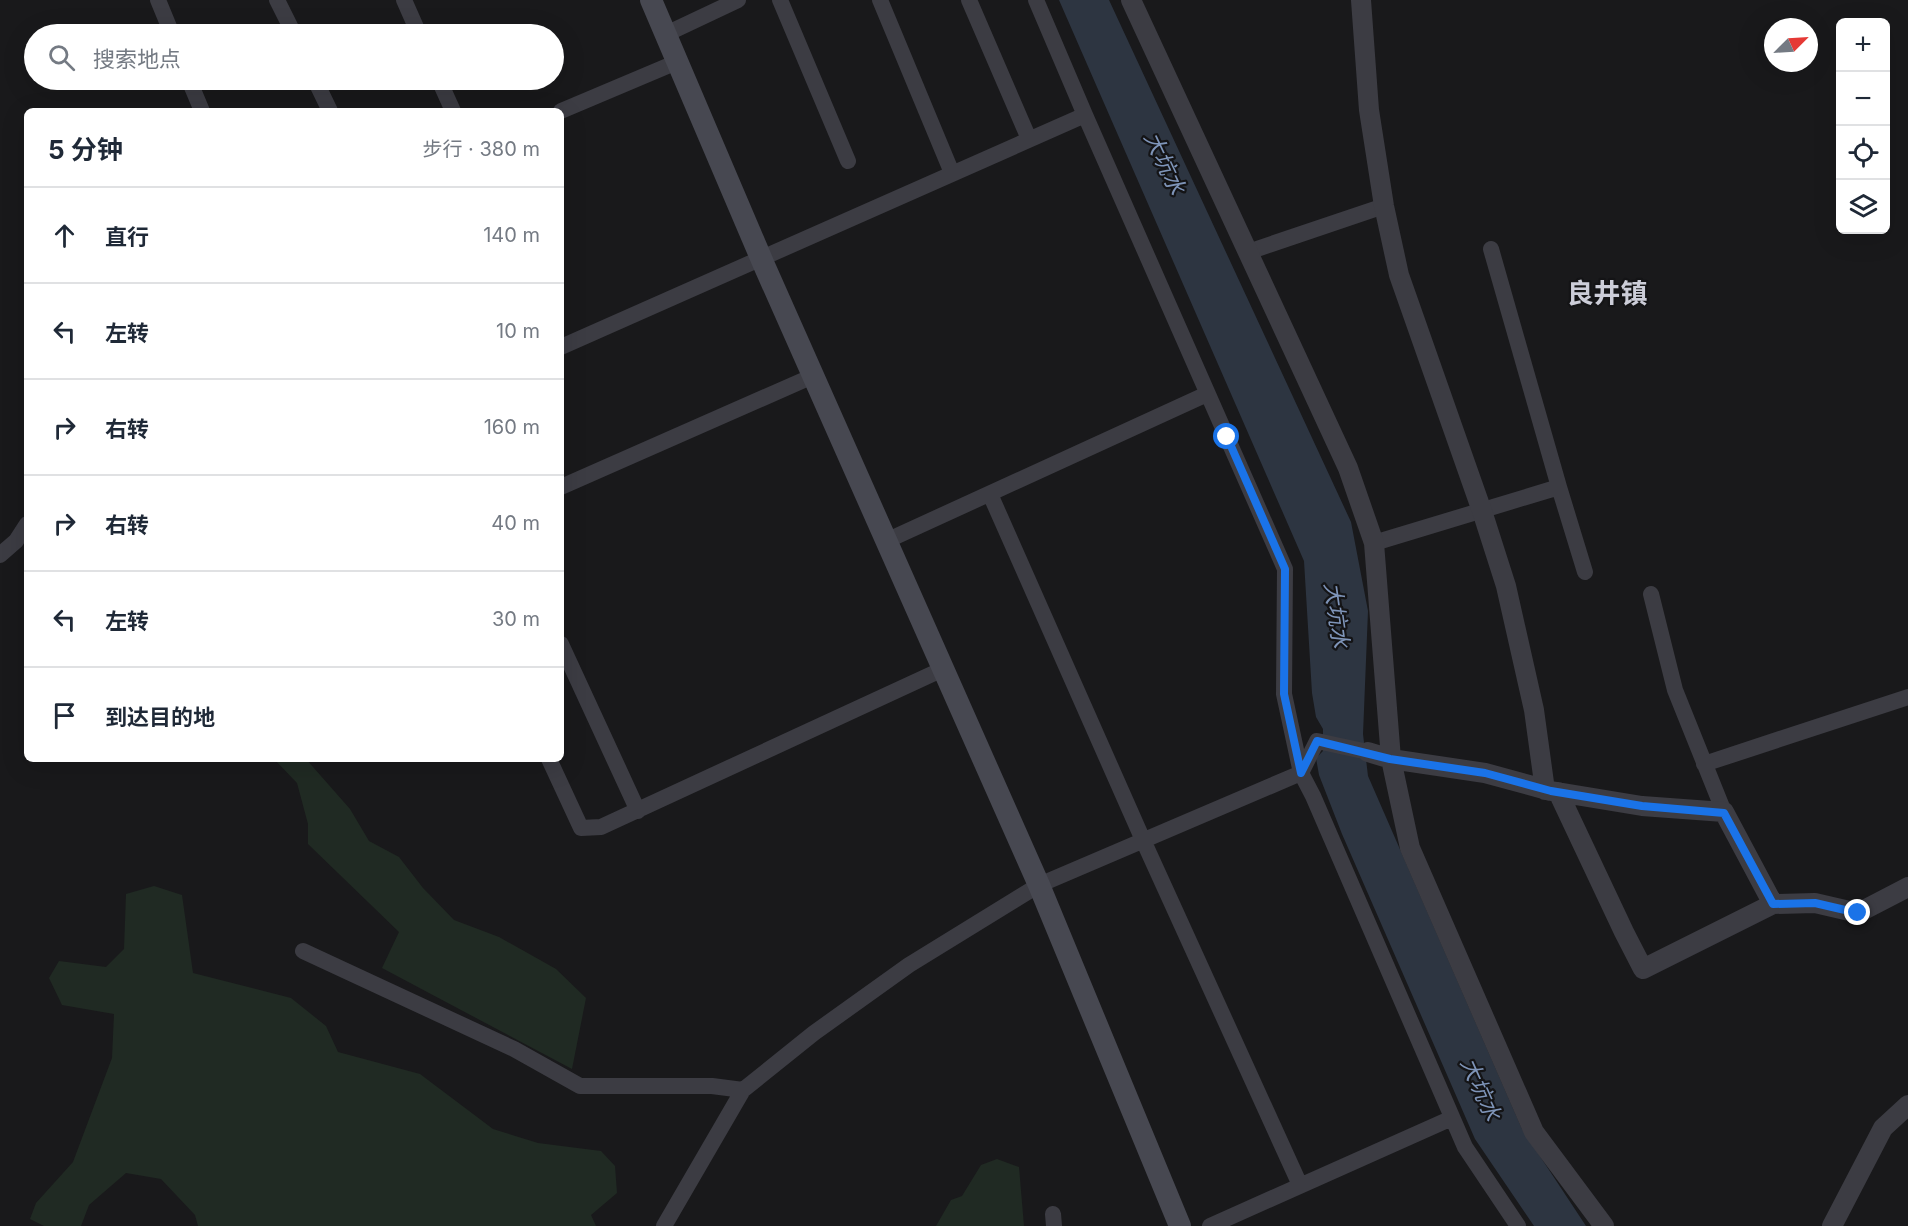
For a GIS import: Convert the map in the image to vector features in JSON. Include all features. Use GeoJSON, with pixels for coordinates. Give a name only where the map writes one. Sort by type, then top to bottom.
{"type":"FeatureCollection","features":[{"type":"Feature","properties":{"kind":"main road"},"geometry":{"type":"LineString","coordinates":[[651,0],[761,258],[1039,885],[1176,1224]]}},
{"type":"Feature","properties":{"kind":"street"},"geometry":{"type":"LineString","coordinates":[[159,0],[168,24]]}},
{"type":"Feature","properties":{"kind":"street"},"geometry":{"type":"LineString","coordinates":[[277,0],[289,24]]}},
{"type":"Feature","properties":{"kind":"street"},"geometry":{"type":"LineString","coordinates":[[404,0],[415,24]]}},
{"type":"Feature","properties":{"kind":"street"},"geometry":{"type":"LineString","coordinates":[[666,34],[738,0]]}},
{"type":"Feature","properties":{"kind":"street"},"geometry":{"type":"LineString","coordinates":[[780,0],[848,161]]}},
{"type":"Feature","properties":{"kind":"street"},"geometry":{"type":"LineString","coordinates":[[880,0],[952,173]]}},
{"type":"Feature","properties":{"kind":"street"},"geometry":{"type":"LineString","coordinates":[[969,0],[1029,139]]}},
{"type":"Feature","properties":{"kind":"street"},"geometry":{"type":"LineString","coordinates":[[1036,0],[1285,569],[1284,694],[1301,773],[1465,1147],[1518,1226]]}},
{"type":"Feature","properties":{"kind":"street"},"geometry":{"type":"LineString","coordinates":[[1131,0],[1347,468],[1374,543],[1390,759],[1410,848],[1534,1132],[1604,1226]]}},
{"type":"Feature","properties":{"kind":"street"},"geometry":{"type":"LineString","coordinates":[[1361,0],[1369,110],[1384,206],[1400,275],[1506,586],[1552,791],[1643,969],[1773,904],[1815,903],[1858,913],[1908,887]]}},
{"type":"Feature","properties":{"kind":"street"},"geometry":{"type":"LineString","coordinates":[[564,110],[677,62]]}},
{"type":"Feature","properties":{"kind":"street"},"geometry":{"type":"LineString","coordinates":[[193,90],[201,108]]}},
{"type":"Feature","properties":{"kind":"street"},"geometry":{"type":"LineString","coordinates":[[320,90],[329,108]]}},
{"type":"Feature","properties":{"kind":"street"},"geometry":{"type":"LineString","coordinates":[[444,90],[452,108]]}},
{"type":"Feature","properties":{"kind":"street"},"geometry":{"type":"LineString","coordinates":[[564,345],[1085,115]]}},
{"type":"Feature","properties":{"kind":"street"},"geometry":{"type":"LineString","coordinates":[[1248,252],[1384,206]]}},
{"type":"Feature","properties":{"kind":"street"},"geometry":{"type":"LineString","coordinates":[[1491,249],[1558,487],[1585,572]]}},
{"type":"Feature","properties":{"kind":"street"},"geometry":{"type":"LineString","coordinates":[[564,486],[813,376]]}},
{"type":"Feature","properties":{"kind":"street"},"geometry":{"type":"LineString","coordinates":[[886,541],[1207,393]]}},
{"type":"Feature","properties":{"kind":"street"},"geometry":{"type":"LineString","coordinates":[[1374,543],[1558,487]]}},
{"type":"Feature","properties":{"kind":"street"},"geometry":{"type":"LineString","coordinates":[[990,494],[1143,840],[1300,1185]]}},
{"type":"Feature","properties":{"kind":"street"},"geometry":{"type":"LineString","coordinates":[[0,555],[16,541],[24,529]]}},
{"type":"Feature","properties":{"kind":"street"},"geometry":{"type":"LineString","coordinates":[[1651,594],[1675,690],[1704,764],[1724,813],[1773,904]]}},
{"type":"Feature","properties":{"kind":"street"},"geometry":{"type":"LineString","coordinates":[[564,651],[638,811]]}},
{"type":"Feature","properties":{"kind":"street"},"geometry":{"type":"LineString","coordinates":[[550,762],[581,828],[601,827],[943,669]]}},
{"type":"Feature","properties":{"kind":"street"},"geometry":{"type":"LineString","coordinates":[[1704,764],[1908,698]]}},
{"type":"Feature","properties":{"kind":"street"},"geometry":{"type":"LineString","coordinates":[[664,1226],[743,1090],[814,1033],[909,965],[1039,885],[1301,773],[1317,741],[1390,759],[1485,773],[1552,791],[1642,806],[1724,813]]}},
{"type":"Feature","properties":{"kind":"street"},"geometry":{"type":"LineString","coordinates":[[303,951],[514,1049],[580,1086],[712,1086],[743,1090]]}},
{"type":"Feature","properties":{"kind":"street"},"geometry":{"type":"LineString","coordinates":[[1832,1226],[1883,1128],[1908,1104]]}},
{"type":"Feature","properties":{"kind":"street"},"geometry":{"type":"LineString","coordinates":[[1210,1226],[1452,1118]]}},
{"type":"Feature","properties":{"kind":"shaded area"},"geometry":{"type":"Polygon","coordinates":[[[277,762],[309,762],[350,809],[369,841],[399,857],[423,888],[454,920],[499,937],[556,969],[586,998],[572,1069],[382,968],[399,932],[308,844],[308,824],[297,783],[277,762]]]}},
{"type":"Feature","properties":{"kind":"shaded area"},"geometry":{"type":"Polygon","coordinates":[[[154,886],[182,895],[193,973],[291,998],[326,1026],[338,1052],[420,1074],[493,1129],[538,1143],[601,1151],[615,1166],[617,1193],[591,1215],[596,1226],[198,1226],[195,1215],[161,1179],[126,1173],[89,1205],[81,1226],[44,1226],[30,1219],[36,1203],[73,1162],[112,1058],[114,1014],[62,1005],[49,978],[59,961],[106,967],[124,949],[126,894],[154,886]]]}},
{"type":"Feature","properties":{"kind":"shaded area"},"geometry":{"type":"Polygon","coordinates":[[[997,1159],[1019,1167],[1024,1226],[936,1226],[951,1200],[962,1196],[981,1165],[997,1159]]]}},
{"type":"Feature","properties":{"kind":"water","name":"大坑水"},"geometry":{"type":"Polygon","coordinates":[[[1059,0],[1109,0],[1351,522],[1368,611],[1363,734],[1368,776],[1522,1129],[1586,1226],[1534,1226],[1475,1139],[1342,834],[1319,775],[1316,758],[1323,751],[1323,729],[1316,717],[1312,693],[1304,561],[1059,0]]]}},
{"type":"Feature","properties":{"kind":"district","name":"良井镇"},"geometry":{"type":"Point","coordinates":[1607,294]}},
{"type":"Feature","properties":{"kind":"route"},"geometry":{"type":"LineString","coordinates":[[1227,437],[1285,569],[1284,694],[1301,773],[1317,741],[1390,759],[1485,773],[1551,791],[1642,806],[1724,813],[1773,904],[1815,903],[1858,913]]}}]}
